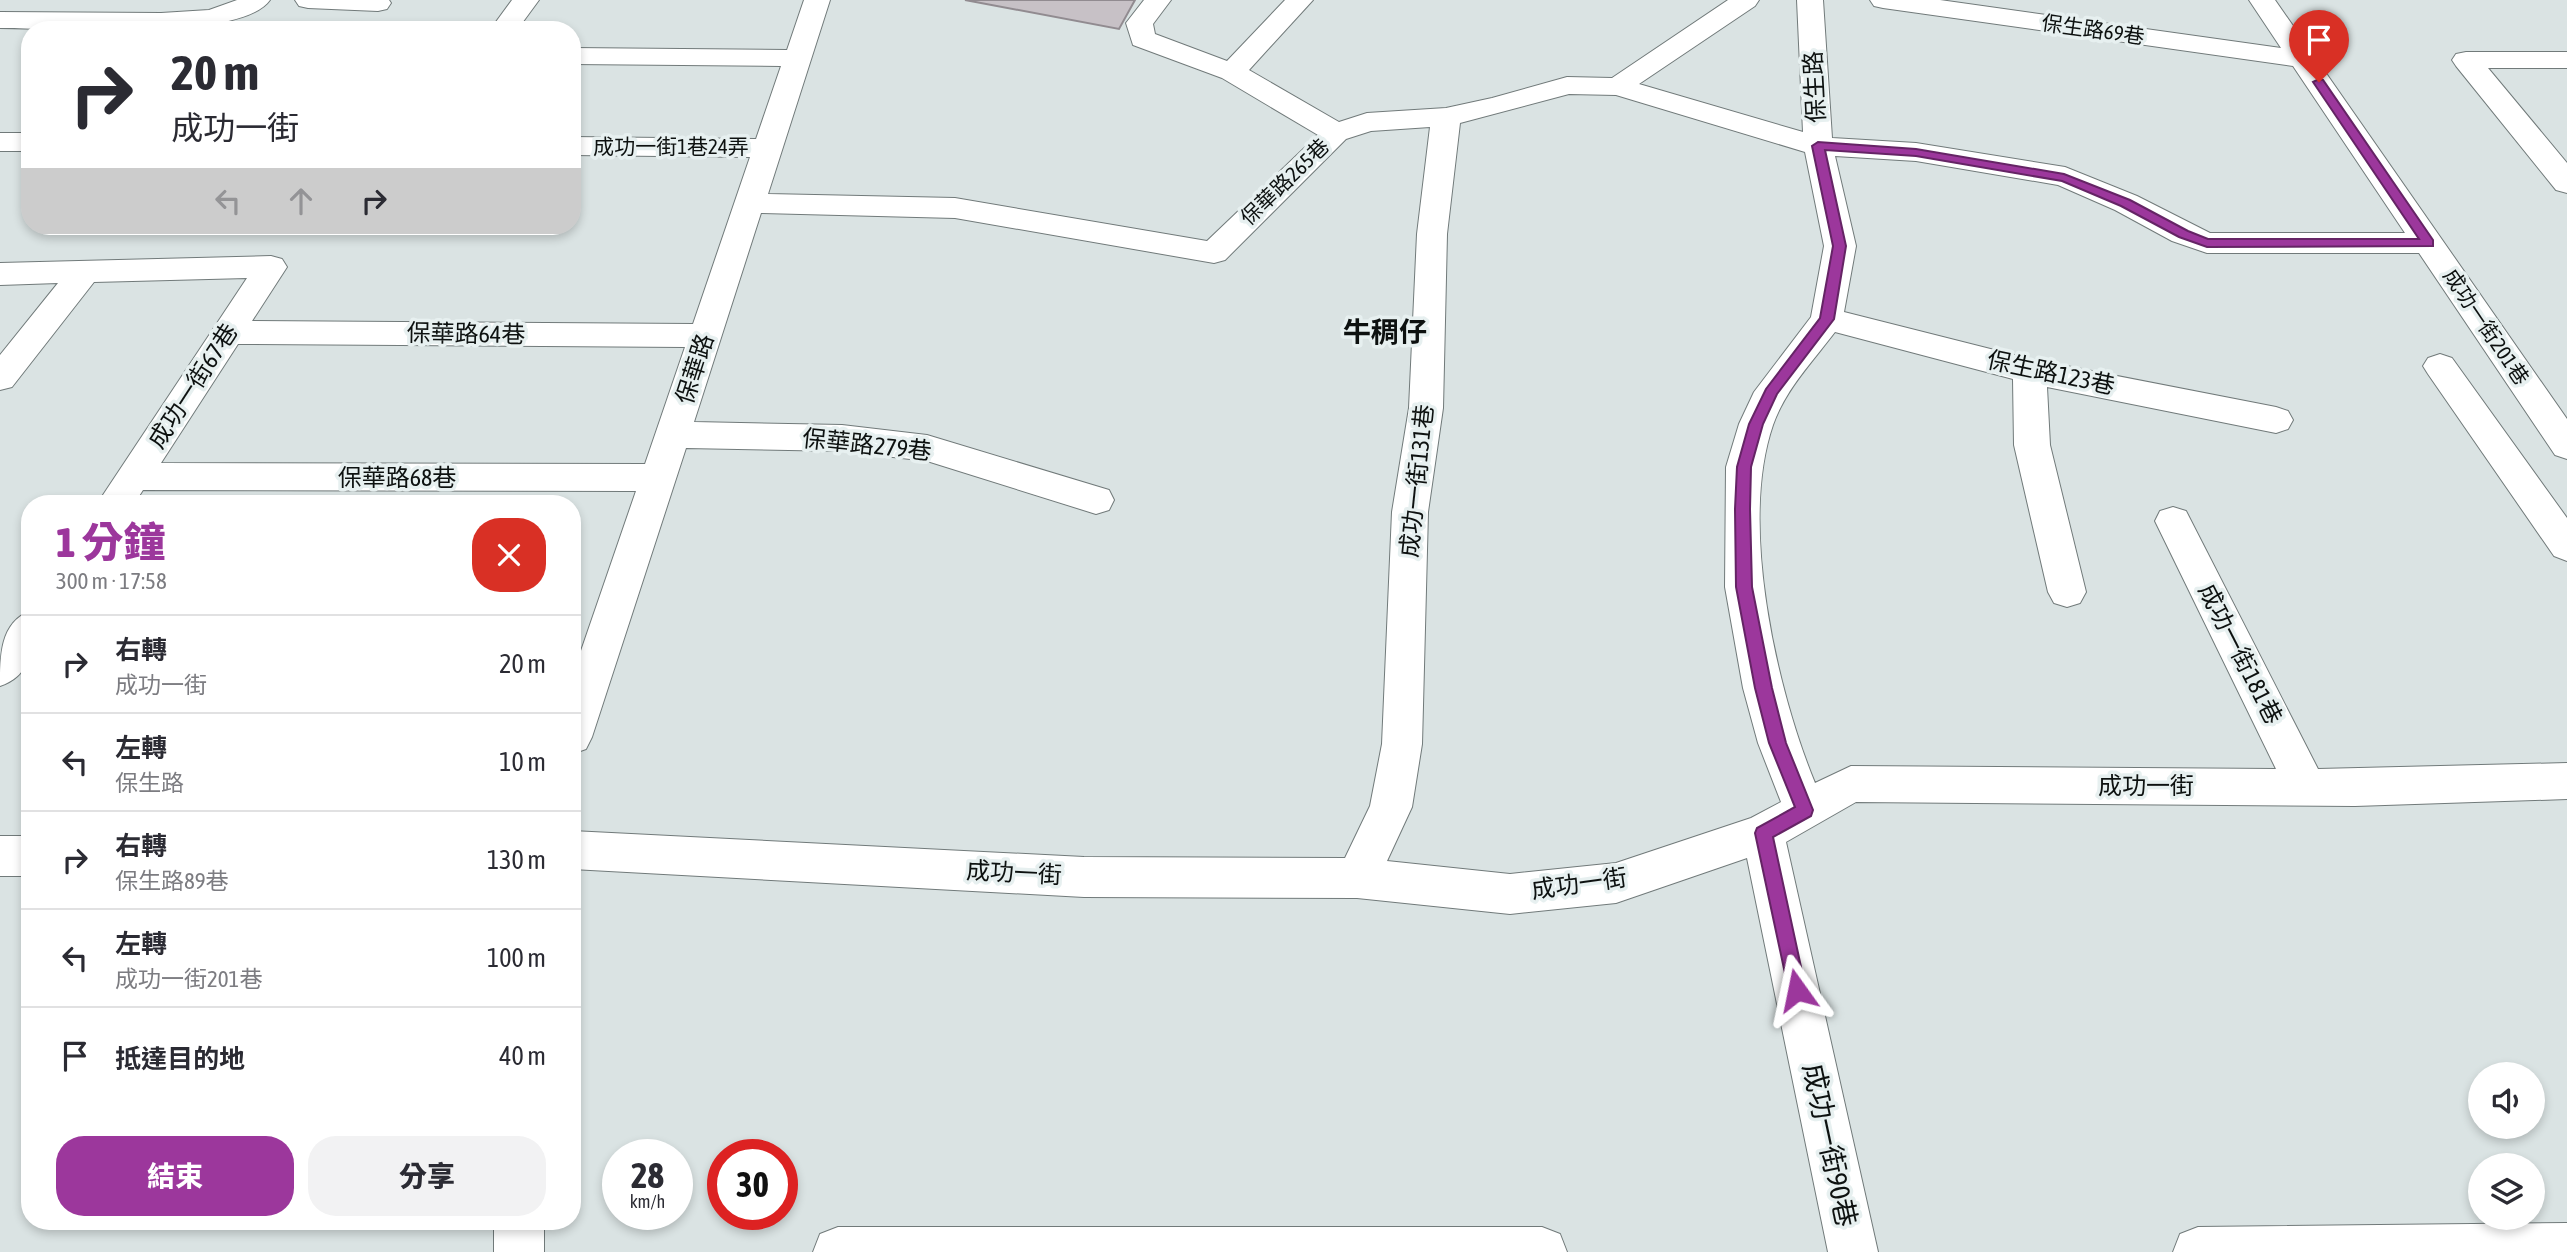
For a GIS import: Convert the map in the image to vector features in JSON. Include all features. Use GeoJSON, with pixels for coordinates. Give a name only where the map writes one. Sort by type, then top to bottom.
{"type":"FeatureCollection","features":[{"type":"Feature","properties":{"kind":"street"},"geometry":{"type":"LineString","coordinates":[[0,20],[161,21],[209,18],[232,13],[257,0]]}},
{"type":"Feature","properties":{"kind":"street"},"geometry":{"type":"LineString","coordinates":[[307,0],[378,3]]}},
{"type":"Feature","properties":{"kind":"street"},"geometry":{"type":"LineString","coordinates":[[510,21],[526,0]]}},
{"type":"Feature","properties":{"kind":"street","name":"保華路"},"geometry":{"type":"LineString","coordinates":[[581,710],[817,0]]}},
{"type":"Feature","properties":{"kind":"street"},"geometry":{"type":"LineString","coordinates":[[1158,0],[1139,23],[1143,39],[1232,72],[1336,133]]}},
{"type":"Feature","properties":{"kind":"street"},"geometry":{"type":"LineString","coordinates":[[1232,72],[1300,0]]}},
{"type":"Feature","properties":{"kind":"street"},"geometry":{"type":"LineString","coordinates":[[1618,87],[1645,66],[1746,0]]}},
{"type":"Feature","properties":{"kind":"street","name":"保生路"},"geometry":{"type":"LineString","coordinates":[[1805,810],[1778,743],[1763,688],[1744,587],[1744,467],[1756,424],[1771,392],[1827,319],[1840,246],[1818,146],[1810,0]]}},
{"type":"Feature","properties":{"kind":"street","name":"保生路69巷"},"geometry":{"type":"LineString","coordinates":[[1883,0],[2303,60]]}},
{"type":"Feature","properties":{"kind":"street","name":"成功一街201巷"},"geometry":{"type":"LineString","coordinates":[[2260,0],[2567,446]]}},
{"type":"Feature","properties":{"kind":"street"},"geometry":{"type":"LineString","coordinates":[[581,56],[797,58]]}},
{"type":"Feature","properties":{"kind":"street"},"geometry":{"type":"LineString","coordinates":[[2567,60],[2466,60],[2567,183]]}},
{"type":"Feature","properties":{"kind":"street","name":"保華路265巷"},"geometry":{"type":"LineString","coordinates":[[751,203],[955,208],[1214,253],[1336,133],[1367,122],[1446,117],[1497,106],[1567,85],[1618,87],[1818,146],[1916,152],[2064,177],[2126,203],[2183,234],[2207,243],[2428,243]]}},
{"type":"Feature","properties":{"kind":"street","name":"成功一街131巷"},"geometry":{"type":"LineString","coordinates":[[1357,878],[1391,807],[1402,744],[1410,512],[1426,408],[1432,234],[1446,117]]}},
{"type":"Feature","properties":{"kind":"street"},"geometry":{"type":"LineString","coordinates":[[0,142],[21,142]]}},
{"type":"Feature","properties":{"kind":"street","name":"成功一街1巷24弄"},"geometry":{"type":"LineString","coordinates":[[581,146],[770,148]]}},
{"type":"Feature","properties":{"kind":"street","name":"成功一街67巷"},"geometry":{"type":"LineString","coordinates":[[83,274],[271,267],[125,490]]}},
{"type":"Feature","properties":{"kind":"street"},"geometry":{"type":"LineString","coordinates":[[0,274],[83,274]]}},
{"type":"Feature","properties":{"kind":"street"},"geometry":{"type":"LineString","coordinates":[[0,379],[83,274]]}},
{"type":"Feature","properties":{"kind":"street","name":"保生路123巷"},"geometry":{"type":"LineString","coordinates":[[1827,319],[2030,371],[2276,420]]}},
{"type":"Feature","properties":{"kind":"street","name":"保華路64巷"},"geometry":{"type":"LineString","coordinates":[[227,332],[706,336]]}},
{"type":"Feature","properties":{"kind":"street"},"geometry":{"type":"LineString","coordinates":[[2440,366],[2567,546]]}},
{"type":"Feature","properties":{"kind":"street"},"geometry":{"type":"LineString","coordinates":[[2030,371],[2032,445],[2067,592]]}},
{"type":"Feature","properties":{"kind":"street","name":"保華路279巷"},"geometry":{"type":"LineString","coordinates":[[674,435],[842,438],[927,448],[1096,499]]}},
{"type":"Feature","properties":{"kind":"street","name":"保華路68巷"},"geometry":{"type":"LineString","coordinates":[[125,490],[343,491],[659,478]]}},
{"type":"Feature","properties":{"kind":"street","name":"成功一街181巷"},"geometry":{"type":"LineString","coordinates":[[2173,521],[2306,788]]}},
{"type":"Feature","properties":{"kind":"street"},"geometry":{"type":"LineString","coordinates":[[0,670],[21,640]]}},
{"type":"Feature","properties":{"kind":"street","name":"成功一街"},"geometry":{"type":"LineString","coordinates":[[581,850],[1084,877],[1357,878],[1510,894],[1616,883],[1763,833],[1851,784],[2306,788],[2567,781]]}},
{"type":"Feature","properties":{"kind":"street","name":"成功一街90巷"},"geometry":{"type":"LineString","coordinates":[[1763,833],[1853,1252]]}},
{"type":"Feature","properties":{"kind":"street"},"geometry":{"type":"LineString","coordinates":[[0,856],[21,856]]}},
{"type":"Feature","properties":{"kind":"street"},"geometry":{"type":"LineString","coordinates":[[519,1230],[519,1252]]}},
{"type":"Feature","properties":{"kind":"street"},"geometry":{"type":"LineString","coordinates":[[2198,1252],[2567,1248]]}},
{"type":"Feature","properties":{"kind":"street"},"geometry":{"type":"LineString","coordinates":[[838,1252],[1542,1252]]}},
{"type":"Feature","properties":{"kind":"building"},"geometry":{"type":"Polygon","coordinates":[[[965,0],[1135,0],[1119,29],[965,0]]]}},
{"type":"Feature","properties":{"kind":"district","name":"牛稠仔"},"geometry":{"type":"Point","coordinates":[1385,332]}},
{"type":"Feature","properties":{"kind":"route"},"geometry":{"type":"LineString","coordinates":[[1797,990],[1763,833],[1805,810],[1778,743],[1763,688],[1744,587],[1744,467],[1756,424],[1771,392],[1827,319],[1840,246],[1818,146],[1916,152],[2064,177],[2126,203],[2183,234],[2207,243],[2428,243],[2319,82]]}}]}
